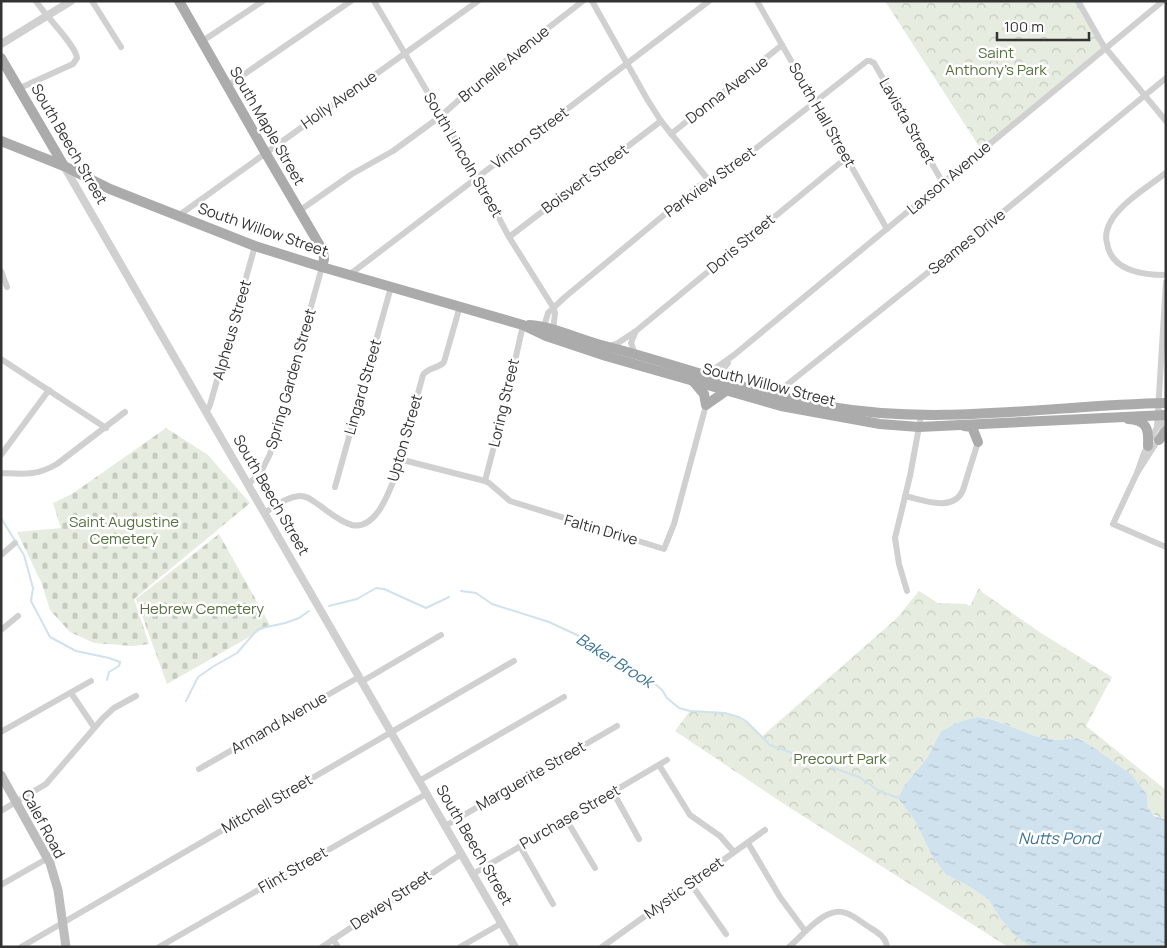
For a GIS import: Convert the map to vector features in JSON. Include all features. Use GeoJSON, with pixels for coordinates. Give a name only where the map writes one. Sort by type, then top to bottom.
{"type":"FeatureCollection","features":[{"type":"Feature","properties":{"kind":"main road","name":"South Maple Street"},"geometry":{"type":"LineString","coordinates":[[179,1],[323,251],[322,267]]}},
{"type":"Feature","properties":{"kind":"main road","name":"South Beech Street"},"geometry":{"type":"LineString","coordinates":[[1,58],[64,166]]}},
{"type":"Feature","properties":{"kind":"main road","name":"South Willow Street"},"geometry":{"type":"LineString","coordinates":[[1,141],[64,166],[110,189],[255,246],[523,325],[606,346],[702,374],[726,391],[766,402],[809,412],[880,424],[919,427],[1162,415]]}},
{"type":"Feature","properties":{"kind":"main road"},"geometry":{"type":"LineString","coordinates":[[40,156],[50,142]]}},
{"type":"Feature","properties":{"kind":"main road","name":"South Willow Street"},"geometry":{"type":"LineString","coordinates":[[548,331],[606,356],[693,381],[714,382],[832,407],[888,414],[920,416],[1162,403]]}},
{"type":"Feature","properties":{"kind":"main road"},"geometry":{"type":"LineString","coordinates":[[693,381],[704,394],[706,405],[726,391]]}},
{"type":"Feature","properties":{"kind":"main road"},"geometry":{"type":"LineString","coordinates":[[1105,417],[1131,419],[1141,422],[1148,431],[1148,446]]}},
{"type":"Feature","properties":{"kind":"main road"},"geometry":{"type":"LineString","coordinates":[[978,442],[983,424]]}},
{"type":"Feature","properties":{"kind":"main road"},"geometry":{"type":"LineString","coordinates":[[960,425],[972,427],[978,442]]}},
{"type":"Feature","properties":{"kind":"main road","name":"Calef Road"},"geometry":{"type":"LineString","coordinates":[[1,775],[48,858],[56,880],[66,947]]}},
{"type":"Feature","properties":{"kind":"street"},"geometry":{"type":"LineString","coordinates":[[20,88],[73,64],[76,58],[75,50],[46,17],[36,1]]}},
{"type":"Feature","properties":{"kind":"street"},"geometry":{"type":"LineString","coordinates":[[1,44],[71,1]]}},
{"type":"Feature","properties":{"kind":"street"},"geometry":{"type":"LineString","coordinates":[[92,1],[121,47]]}},
{"type":"Feature","properties":{"kind":"street"},"geometry":{"type":"LineString","coordinates":[[201,42],[263,1]]}},
{"type":"Feature","properties":{"kind":"street"},"geometry":{"type":"LineString","coordinates":[[227,86],[351,1]]}},
{"type":"Feature","properties":{"kind":"street","name":"South Lincoln Street"},"geometry":{"type":"LineString","coordinates":[[374,1],[552,307],[555,313],[548,331]]}},
{"type":"Feature","properties":{"kind":"street","name":"Holly Avenue"},"geometry":{"type":"LineString","coordinates":[[178,216],[478,1]]}},
{"type":"Feature","properties":{"kind":"street","name":"Brunelle Avenue"},"geometry":{"type":"LineString","coordinates":[[299,211],[352,174],[394,151],[441,116],[481,80],[584,1]]}},
{"type":"Feature","properties":{"kind":"street"},"geometry":{"type":"LineString","coordinates":[[592,1],[661,121],[710,182]]}},
{"type":"Feature","properties":{"kind":"street","name":"Vinton Street"},"geometry":{"type":"LineString","coordinates":[[349,275],[709,1]]}},
{"type":"Feature","properties":{"kind":"street","name":"South Hall Street"},"geometry":{"type":"LineString","coordinates":[[757,1],[887,229]]}},
{"type":"Feature","properties":{"kind":"street"},"geometry":{"type":"LineString","coordinates":[[1078,1],[1106,49],[1166,121]]}},
{"type":"Feature","properties":{"kind":"street","name":"Laxson Avenue"},"geometry":{"type":"LineString","coordinates":[[702,374],[713,370],[734,355],[1164,1]]}},
{"type":"Feature","properties":{"kind":"street","name":"Donna Avenue"},"geometry":{"type":"LineString","coordinates":[[671,134],[782,45]]}},
{"type":"Feature","properties":{"kind":"street","name":"Parkview Street"},"geometry":{"type":"LineString","coordinates":[[552,307],[699,186],[722,175],[860,66],[870,61]]}},
{"type":"Feature","properties":{"kind":"street","name":"Lavista Street"},"geometry":{"type":"LineString","coordinates":[[870,61],[874,63],[943,183]]}},
{"type":"Feature","properties":{"kind":"street","name":"Seames Drive"},"geometry":{"type":"LineString","coordinates":[[766,402],[976,235],[1166,78]]}},
{"type":"Feature","properties":{"kind":"street","name":"Boisvert Street"},"geometry":{"type":"LineString","coordinates":[[509,236],[661,121]]}},
{"type":"Feature","properties":{"kind":"street","name":"Doris Street"},"geometry":{"type":"LineString","coordinates":[[606,346],[618,343],[636,331],[846,158]]}},
{"type":"Feature","properties":{"kind":"street","name":"South Beech Street"},"geometry":{"type":"LineString","coordinates":[[64,166],[515,947]]}},
{"type":"Feature","properties":{"kind":"street"},"geometry":{"type":"LineString","coordinates":[[1166,173],[1114,216],[1107,229],[1106,240],[1110,254],[1123,267],[1145,273],[1166,274]]}},
{"type":"Feature","properties":{"kind":"street","name":"Alpheus Street"},"geometry":{"type":"LineString","coordinates":[[206,413],[210,405],[255,246]]}},
{"type":"Feature","properties":{"kind":"street","name":"Spring Garden Street"},"geometry":{"type":"LineString","coordinates":[[248,485],[262,470],[270,454],[322,267]]}},
{"type":"Feature","properties":{"kind":"street"},"geometry":{"type":"LineString","coordinates":[[1,271],[6,287]]}},
{"type":"Feature","properties":{"kind":"street"},"geometry":{"type":"LineString","coordinates":[[1137,473],[1162,436],[1166,282]]}},
{"type":"Feature","properties":{"kind":"street","name":"Lingard Street"},"geometry":{"type":"LineString","coordinates":[[335,487],[391,287]]}},
{"type":"Feature","properties":{"kind":"street","name":"Upton Street"},"geometry":{"type":"LineString","coordinates":[[264,512],[292,497],[301,496],[310,498],[347,523],[356,525],[367,522],[375,515],[395,477],[423,375],[427,370],[438,367],[444,362],[460,306]]}},
{"type":"Feature","properties":{"kind":"street"},"geometry":{"type":"LineString","coordinates":[[548,331],[548,313],[552,307]]}},
{"type":"Feature","properties":{"kind":"street","name":"Loring Street"},"geometry":{"type":"LineString","coordinates":[[485,481],[523,325]]}},
{"type":"Feature","properties":{"kind":"street"},"geometry":{"type":"LineString","coordinates":[[636,331],[631,343],[636,355]]}},
{"type":"Feature","properties":{"kind":"street","name":"Laxson Avenue"},"geometry":{"type":"LineString","coordinates":[[714,382],[734,355]]}},
{"type":"Feature","properties":{"kind":"street"},"geometry":{"type":"LineString","coordinates":[[2,360],[106,428]]}},
{"type":"Feature","properties":{"kind":"street"},"geometry":{"type":"LineString","coordinates":[[1,456],[49,390]]}},
{"type":"Feature","properties":{"kind":"street","name":"Faltin Drive"},"geometry":{"type":"LineString","coordinates":[[399,459],[485,481],[490,483],[510,501],[664,548],[674,524],[706,405]]}},
{"type":"Feature","properties":{"kind":"street"},"geometry":{"type":"LineString","coordinates":[[1,473],[32,474],[46,470],[57,464],[125,412]]}},
{"type":"Feature","properties":{"kind":"street"},"geometry":{"type":"LineString","coordinates":[[1162,415],[1113,524],[1166,547]]}},
{"type":"Feature","properties":{"kind":"street"},"geometry":{"type":"LineString","coordinates":[[907,592],[895,544],[920,416]]}},
{"type":"Feature","properties":{"kind":"street"},"geometry":{"type":"LineString","coordinates":[[905,496],[942,504],[955,501],[963,490],[978,442]]}},
{"type":"Feature","properties":{"kind":"street"},"geometry":{"type":"LineString","coordinates":[[1,554],[15,543]]}},
{"type":"Feature","properties":{"kind":"street"},"geometry":{"type":"LineString","coordinates":[[1,630],[18,616]]}},
{"type":"Feature","properties":{"kind":"street","name":"Armand Avenue"},"geometry":{"type":"LineString","coordinates":[[199,769],[441,636]]}},
{"type":"Feature","properties":{"kind":"street","name":"Mitchell Street"},"geometry":{"type":"LineString","coordinates":[[20,947],[514,661]]}},
{"type":"Feature","properties":{"kind":"street"},"geometry":{"type":"LineString","coordinates":[[1,732],[91,682]]}},
{"type":"Feature","properties":{"kind":"street"},"geometry":{"type":"LineString","coordinates":[[71,693],[94,728]]}},
{"type":"Feature","properties":{"kind":"street"},"geometry":{"type":"LineString","coordinates":[[1,812],[52,780],[94,728],[114,708],[136,696]]}},
{"type":"Feature","properties":{"kind":"street"},"geometry":{"type":"LineString","coordinates":[[419,781],[564,697]]}},
{"type":"Feature","properties":{"kind":"street","name":"Marguerite Street"},"geometry":{"type":"LineString","coordinates":[[445,826],[617,726]]}},
{"type":"Feature","properties":{"kind":"street","name":"Purchase Street"},"geometry":{"type":"LineString","coordinates":[[472,874],[667,760]]}},
{"type":"Feature","properties":{"kind":"street"},"geometry":{"type":"LineString","coordinates":[[659,765],[690,815],[720,836],[734,852]]}},
{"type":"Feature","properties":{"kind":"street"},"geometry":{"type":"LineString","coordinates":[[612,792],[639,839]]}},
{"type":"Feature","properties":{"kind":"street","name":"Flint Street"},"geometry":{"type":"LineString","coordinates":[[159,947],[426,794]]}},
{"type":"Feature","properties":{"kind":"street"},"geometry":{"type":"LineString","coordinates":[[566,819],[595,868]]}},
{"type":"Feature","properties":{"kind":"street","name":"Mystic Street"},"geometry":{"type":"LineString","coordinates":[[602,947],[765,830]]}},
{"type":"Feature","properties":{"kind":"street"},"geometry":{"type":"LineString","coordinates":[[748,843],[783,902],[805,931]]}},
{"type":"Feature","properties":{"kind":"street"},"geometry":{"type":"LineString","coordinates":[[520,846],[553,904]]}},
{"type":"Feature","properties":{"kind":"street","name":"Dewey Street"},"geometry":{"type":"LineString","coordinates":[[322,947],[461,854]]}},
{"type":"Feature","properties":{"kind":"street"},"geometry":{"type":"LineString","coordinates":[[1,885],[48,858]]}},
{"type":"Feature","properties":{"kind":"street"},"geometry":{"type":"LineString","coordinates":[[691,884],[726,934]]}},
{"type":"Feature","properties":{"kind":"street"},"geometry":{"type":"LineString","coordinates":[[789,947],[805,931],[832,912],[846,913],[880,934],[885,940],[887,947]]}},
{"type":"Feature","properties":{"kind":"street"},"geometry":{"type":"LineString","coordinates":[[460,947],[502,923]]}},
{"type":"Feature","properties":{"kind":"street"},"geometry":{"type":"LineString","coordinates":[[333,939],[338,947]]}},
{"type":"Feature","properties":{"kind":"green space","name":"Saint Anthony's Park"},"geometry":{"type":"Polygon","coordinates":[[[885,1],[1078,1],[1106,49],[982,151],[885,1]]]}},
{"type":"Feature","properties":{"kind":"green space","name":"Saint Augustine Cemetery"},"geometry":{"type":"Polygon","coordinates":[[[166,428],[208,455],[250,503],[134,599],[149,644],[132,646],[94,643],[70,632],[50,610],[42,584],[17,532],[61,528],[53,503],[72,494],[166,428]]]}},
{"type":"Feature","properties":{"kind":"green space","name":"Hebrew Cemetery"},"geometry":{"type":"Polygon","coordinates":[[[219,534],[270,625],[167,684],[136,599],[219,534]]]}},
{"type":"Feature","properties":{"kind":"green space","name":"Precourt Park"},"geometry":{"type":"Polygon","coordinates":[[[979,588],[1041,633],[1112,677],[1086,726],[1166,790],[1166,820],[1151,812],[1147,795],[1106,757],[1078,738],[1057,740],[1035,736],[995,720],[978,717],[961,721],[941,731],[927,758],[904,786],[898,798],[915,821],[932,856],[946,875],[965,884],[988,899],[1014,935],[1031,947],[1008,947],[781,802],[675,731],[690,711],[718,712],[744,720],[761,737],[897,618],[919,591],[938,603],[966,604],[970,606],[979,588]]]}},
{"type":"Feature","properties":{"kind":"water","name":"Nutts Pond"},"geometry":{"type":"Polygon","coordinates":[[[978,717],[994,720],[1035,736],[1057,740],[1077,738],[1132,775],[1147,795],[1148,807],[1154,816],[1166,820],[1166,947],[1031,947],[1014,935],[988,899],[965,884],[946,875],[932,856],[915,821],[898,798],[904,786],[927,758],[941,731],[961,721],[978,717]]]}},
{"type":"Feature","properties":{"kind":"waterway","name":"Baker Brook"},"geometry":{"type":"LineString","coordinates":[[1,518],[24,555],[33,588],[31,601],[50,637],[76,651],[120,662],[119,666],[109,672],[107,680]]}},
{"type":"Feature","properties":{"kind":"waterway","name":"Baker Brook"},"geometry":{"type":"LineString","coordinates":[[329,606],[357,599],[376,588],[384,589],[426,608],[449,597]]}},
{"type":"Feature","properties":{"kind":"waterway","name":"Baker Brook"},"geometry":{"type":"LineString","coordinates":[[461,591],[476,593],[492,604],[549,622],[579,636],[654,683],[679,708],[690,711],[725,713],[739,717],[746,721],[770,745],[859,777],[879,791],[899,798]]}},
{"type":"Feature","properties":{"kind":"waterway","name":"Baker Brook"},"geometry":{"type":"LineString","coordinates":[[186,701],[198,677],[237,653],[258,629],[285,623],[299,618],[309,611]]}}]}
